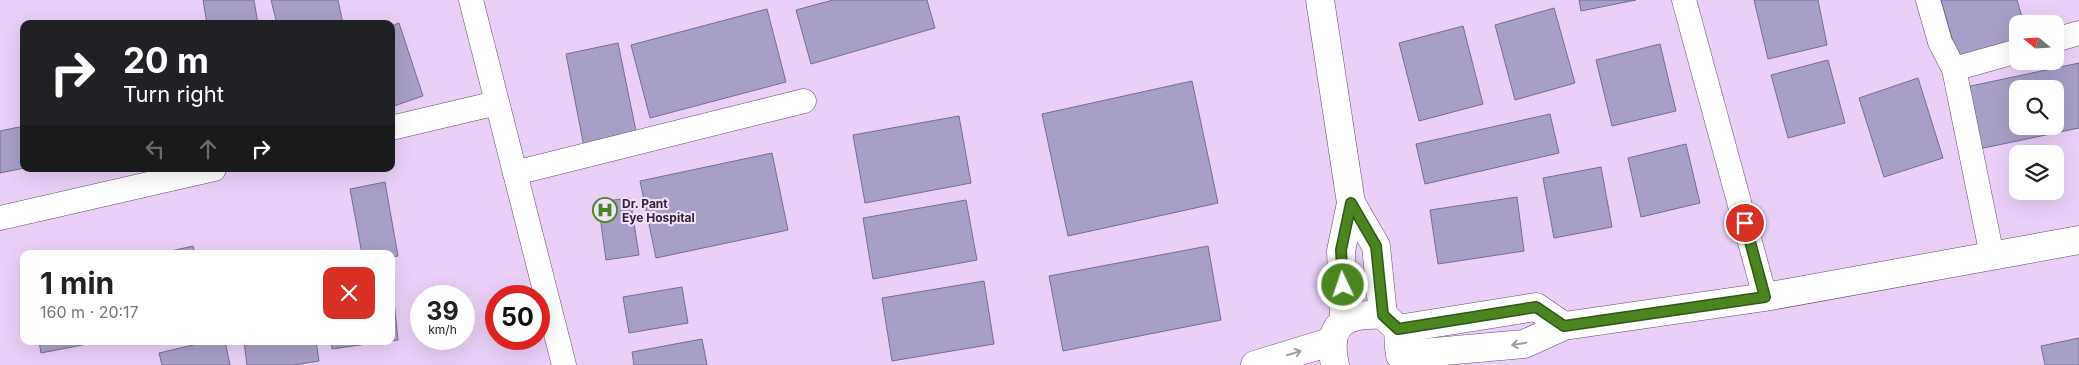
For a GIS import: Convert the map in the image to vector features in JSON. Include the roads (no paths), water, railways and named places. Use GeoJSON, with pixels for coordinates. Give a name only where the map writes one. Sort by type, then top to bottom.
{"type":"FeatureCollection","features":[{"type":"Feature","properties":{"kind":"main road"},"geometry":{"type":"LineString","coordinates":[[1320,0],[1351,203],[1341,250],[1337,342]]}},
{"type":"Feature","properties":{"kind":"main road"},"geometry":{"type":"LineString","coordinates":[[1351,203],[1376,246],[1394,341]]}},
{"type":"Feature","properties":{"kind":"main road"},"geometry":{"type":"LineString","coordinates":[[1394,341],[1536,307],[1564,326],[1765,297],[2079,240]]}},
{"type":"Feature","properties":{"kind":"main road"},"geometry":{"type":"LineString","coordinates":[[1255,365],[1337,342],[1364,314],[1394,341]]}},
{"type":"Feature","properties":{"kind":"street"},"geometry":{"type":"LineString","coordinates":[[471,0],[564,365]]}},
{"type":"Feature","properties":{"kind":"street"},"geometry":{"type":"LineString","coordinates":[[1684,0],[1765,297]]}},
{"type":"Feature","properties":{"kind":"street"},"geometry":{"type":"LineString","coordinates":[[1928,0],[1940,42],[1954,69],[1992,256]]}},
{"type":"Feature","properties":{"kind":"street"},"geometry":{"type":"LineString","coordinates":[[2064,37],[2079,33]]}},
{"type":"Feature","properties":{"kind":"street"},"geometry":{"type":"LineString","coordinates":[[1954,69],[2009,54]]}},
{"type":"Feature","properties":{"kind":"street"},"geometry":{"type":"LineString","coordinates":[[515,172],[804,101]]}},
{"type":"Feature","properties":{"kind":"street"},"geometry":{"type":"LineString","coordinates":[[395,127],[497,103]]}},
{"type":"Feature","properties":{"kind":"street"},"geometry":{"type":"LineString","coordinates":[[0,218],[201,172]]}},
{"type":"Feature","properties":{"kind":"place","name":"Dr. Pant Eye Hospital"},"geometry":{"type":"Point","coordinates":[605,210]}}]}
